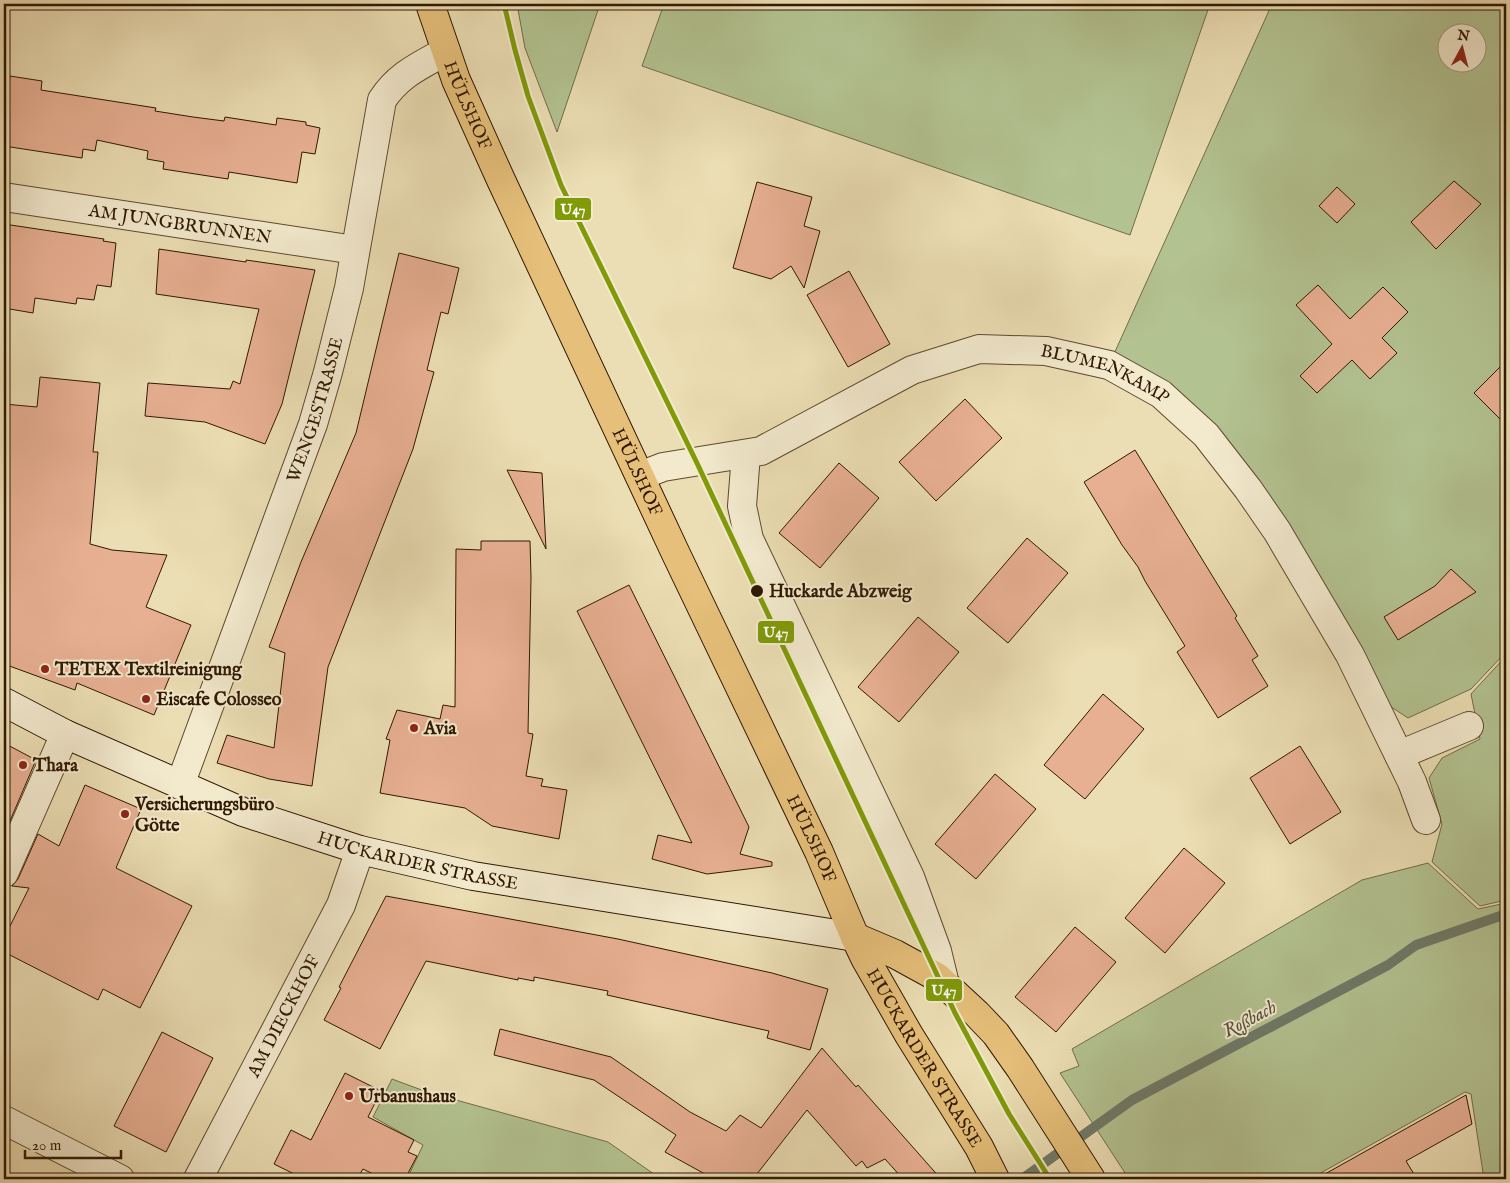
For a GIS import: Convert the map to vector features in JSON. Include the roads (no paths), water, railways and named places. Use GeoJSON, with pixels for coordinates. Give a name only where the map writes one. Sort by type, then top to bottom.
{"type":"FeatureCollection","features":[{"type":"Feature","properties":{"kind":"main road","name":"HÜLSHOF"},"geometry":{"type":"LineString","coordinates":[[430,4],[456,80],[497,172],[819,852],[855,937]]}},
{"type":"Feature","properties":{"kind":"main road","name":"HUCKARDER STRASSE"},"geometry":{"type":"LineString","coordinates":[[855,937],[895,954],[937,977],[963,1000],[996,1034],[1088,1175]]}},
{"type":"Feature","properties":{"kind":"main road","name":"HUCKARDER STRASSE"},"geometry":{"type":"LineString","coordinates":[[855,937],[882,988],[937,1082],[979,1148],[991,1172]]}},
{"type":"Feature","properties":{"kind":"street","name":"WENGESTRASSE"},"geometry":{"type":"LineString","coordinates":[[180,784],[313,424],[347,297],[382,100],[391,86],[408,72],[446,51]]}},
{"type":"Feature","properties":{"kind":"street","name":"AM JUNGBRUNNEN"},"geometry":{"type":"LineString","coordinates":[[4,197],[355,250]]}},
{"type":"Feature","properties":{"kind":"street","name":"BLUMENKAMP"},"geometry":{"type":"LineString","coordinates":[[640,476],[663,467],[761,450],[774,445],[912,370],[979,349],[1046,352],[1109,365],[1161,394],[1206,435],[1248,489],[1277,531],[1350,655],[1412,782],[1426,820]]}},
{"type":"Feature","properties":{"kind":"street"},"geometry":{"type":"LineString","coordinates":[[746,454],[742,506],[750,539],[910,877],[937,951],[945,984]]}},
{"type":"Feature","properties":{"kind":"street","name":"HUCKARDER STRASSE"},"geometry":{"type":"LineString","coordinates":[[4,702],[65,734],[243,812],[360,850],[474,876],[855,937]]}},
{"type":"Feature","properties":{"kind":"street"},"geometry":{"type":"LineString","coordinates":[[1399,754],[1469,726]]}},
{"type":"Feature","properties":{"kind":"street"},"geometry":{"type":"LineString","coordinates":[[4,874],[65,734]]}},
{"type":"Feature","properties":{"kind":"street","name":"AM DIECKHOF"},"geometry":{"type":"LineString","coordinates":[[198,1179],[341,905],[360,850]]}},
{"type":"Feature","properties":{"kind":"street"},"geometry":{"type":"LineString","coordinates":[[4,1120],[120,1179]]}},
{"type":"Feature","properties":{"kind":"waterway","name":"Roßbach"},"geometry":{"type":"LineString","coordinates":[[1022,1179],[1132,1100],[1388,965],[1416,945],[1506,914]]}},
{"type":"Feature","properties":{"kind":"place","name":"Huckarde Abzweig"},"geometry":{"type":"Point","coordinates":[757,591]}},
{"type":"Feature","properties":{"kind":"place","name":"TETEX Textilreinigung"},"geometry":{"type":"Point","coordinates":[45,669]}},
{"type":"Feature","properties":{"kind":"place","name":"Eiscafe Colosseo"},"geometry":{"type":"Point","coordinates":[146,699]}},
{"type":"Feature","properties":{"kind":"place","name":"Avia"},"geometry":{"type":"Point","coordinates":[414,728]}},
{"type":"Feature","properties":{"kind":"place","name":"Thara"},"geometry":{"type":"Point","coordinates":[23,765]}},
{"type":"Feature","properties":{"kind":"place","name":"Versicherungsbüro Götte"},"geometry":{"type":"Point","coordinates":[125,814]}},
{"type":"Feature","properties":{"kind":"place","name":"Urbanushaus"},"geometry":{"type":"Point","coordinates":[349,1096]}}]}
